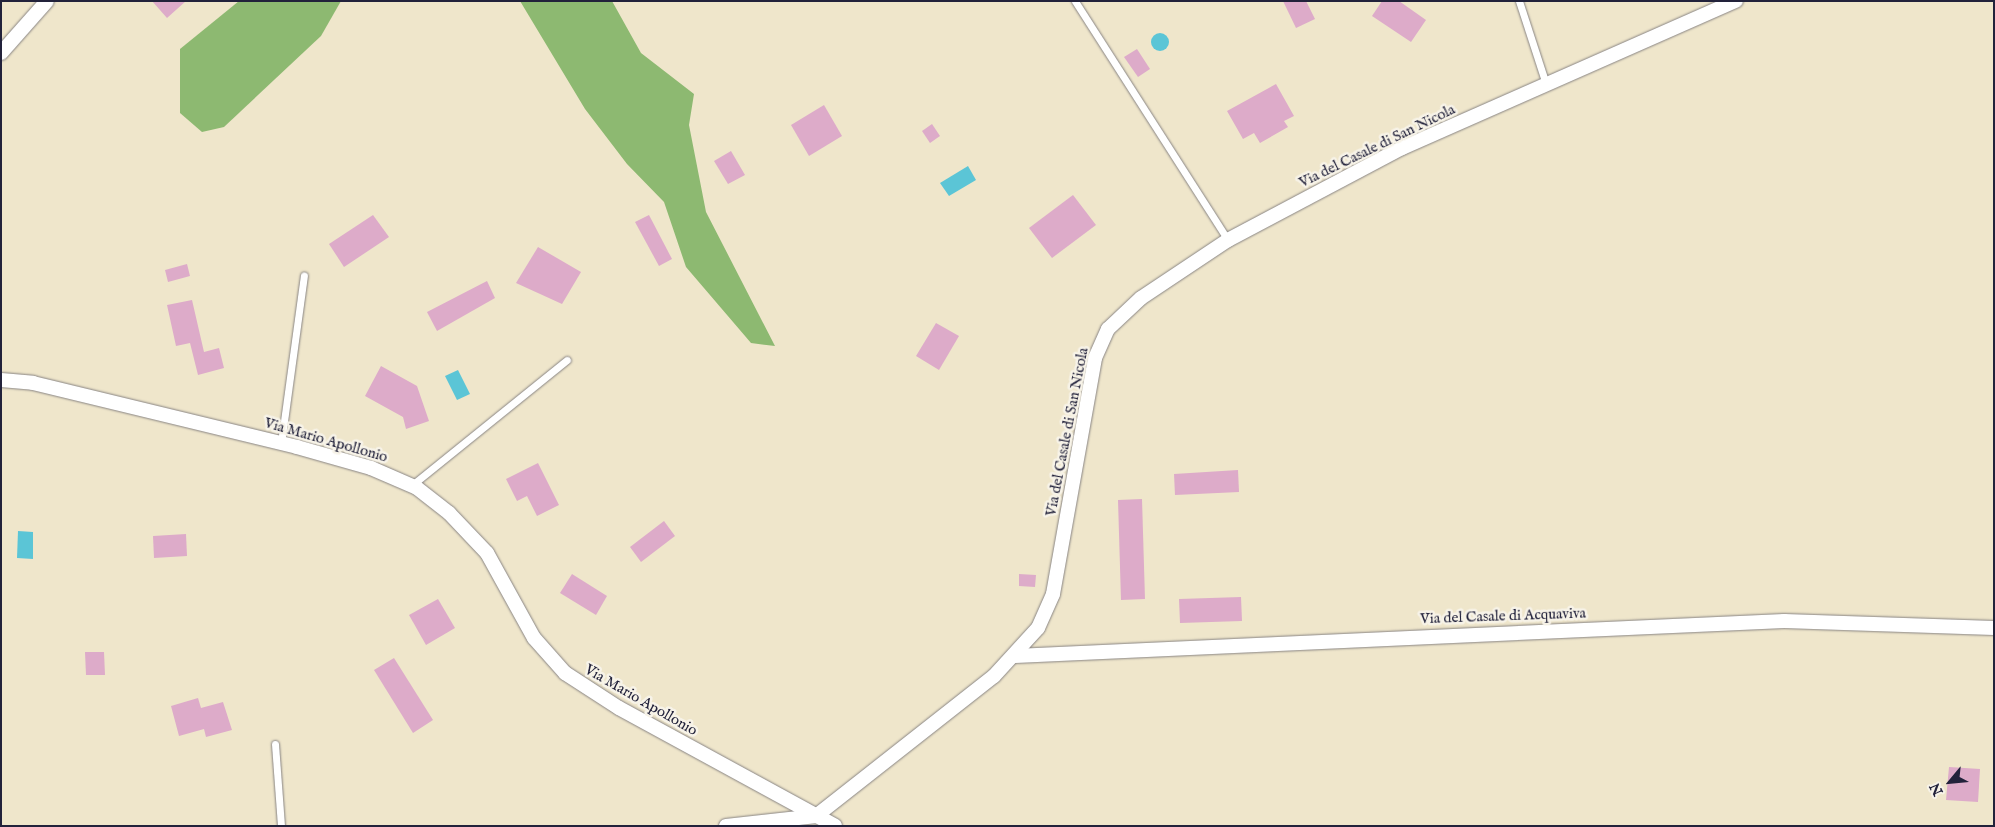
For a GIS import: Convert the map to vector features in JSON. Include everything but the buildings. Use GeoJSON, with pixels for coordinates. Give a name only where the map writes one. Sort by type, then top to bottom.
{"type":"FeatureCollection","features":[{"type":"Feature","properties":{"kind":"street"},"geometry":{"type":"LineString","coordinates":[[1,53],[47,1]]}},
{"type":"Feature","properties":{"kind":"street","name":"Via del Casale di San Nicola"},"geometry":{"type":"LineString","coordinates":[[816,816],[1015,656],[1038,628],[1053,594],[1093,367],[1103,337],[1140,298],[1228,240],[1402,148],[1736,1]]}},
{"type":"Feature","properties":{"kind":"street","name":"Via Mario Apollonio"},"geometry":{"type":"LineString","coordinates":[[1,380],[33,383],[281,443],[371,468],[412,486],[449,513],[487,553],[534,638],[564,673],[835,826]]}},
{"type":"Feature","properties":{"kind":"street","name":"Via del Casale di Acquaviva"},"geometry":{"type":"LineString","coordinates":[[1015,656],[1784,621],[1994,628]]}},
{"type":"Feature","properties":{"kind":"street"},"geometry":{"type":"LineString","coordinates":[[726,826],[816,816]]}},
{"type":"Feature","properties":{"kind":"lane"},"geometry":{"type":"LineString","coordinates":[[1075,1],[1228,240]]}},
{"type":"Feature","properties":{"kind":"lane"},"geometry":{"type":"LineString","coordinates":[[1519,1],[1546,84]]}},
{"type":"Feature","properties":{"kind":"lane"},"geometry":{"type":"LineString","coordinates":[[281,443],[304,276]]}},
{"type":"Feature","properties":{"kind":"lane"},"geometry":{"type":"LineString","coordinates":[[412,486],[567,360]]}},
{"type":"Feature","properties":{"kind":"lane"},"geometry":{"type":"LineString","coordinates":[[275,744],[280,826]]}},
{"type":"Feature","properties":{"kind":"green space"},"geometry":{"type":"Polygon","coordinates":[[[239,1],[341,1],[321,36],[224,127],[202,132],[180,113],[180,49],[239,1]]]}},
{"type":"Feature","properties":{"kind":"green space"},"geometry":{"type":"Polygon","coordinates":[[[520,1],[612,1],[641,53],[694,94],[689,125],[706,212],[775,346],[751,343],[686,267],[664,202],[627,164],[585,109],[520,1]]]}},
{"type":"Feature","properties":{"kind":"water"},"geometry":{"type":"Polygon","coordinates":[[[1160,33],[1166,36],[1169,42],[1166,48],[1160,51],[1154,48],[1151,42],[1154,36],[1160,33]]]}},
{"type":"Feature","properties":{"kind":"water"},"geometry":{"type":"Polygon","coordinates":[[[968,166],[976,180],[949,196],[940,183],[968,166]]]}},
{"type":"Feature","properties":{"kind":"water"},"geometry":{"type":"Polygon","coordinates":[[[458,370],[470,394],[457,400],[445,376],[458,370]]]}},
{"type":"Feature","properties":{"kind":"water"},"geometry":{"type":"Polygon","coordinates":[[[18,531],[33,532],[33,559],[17,558],[18,531]]]}}]}
